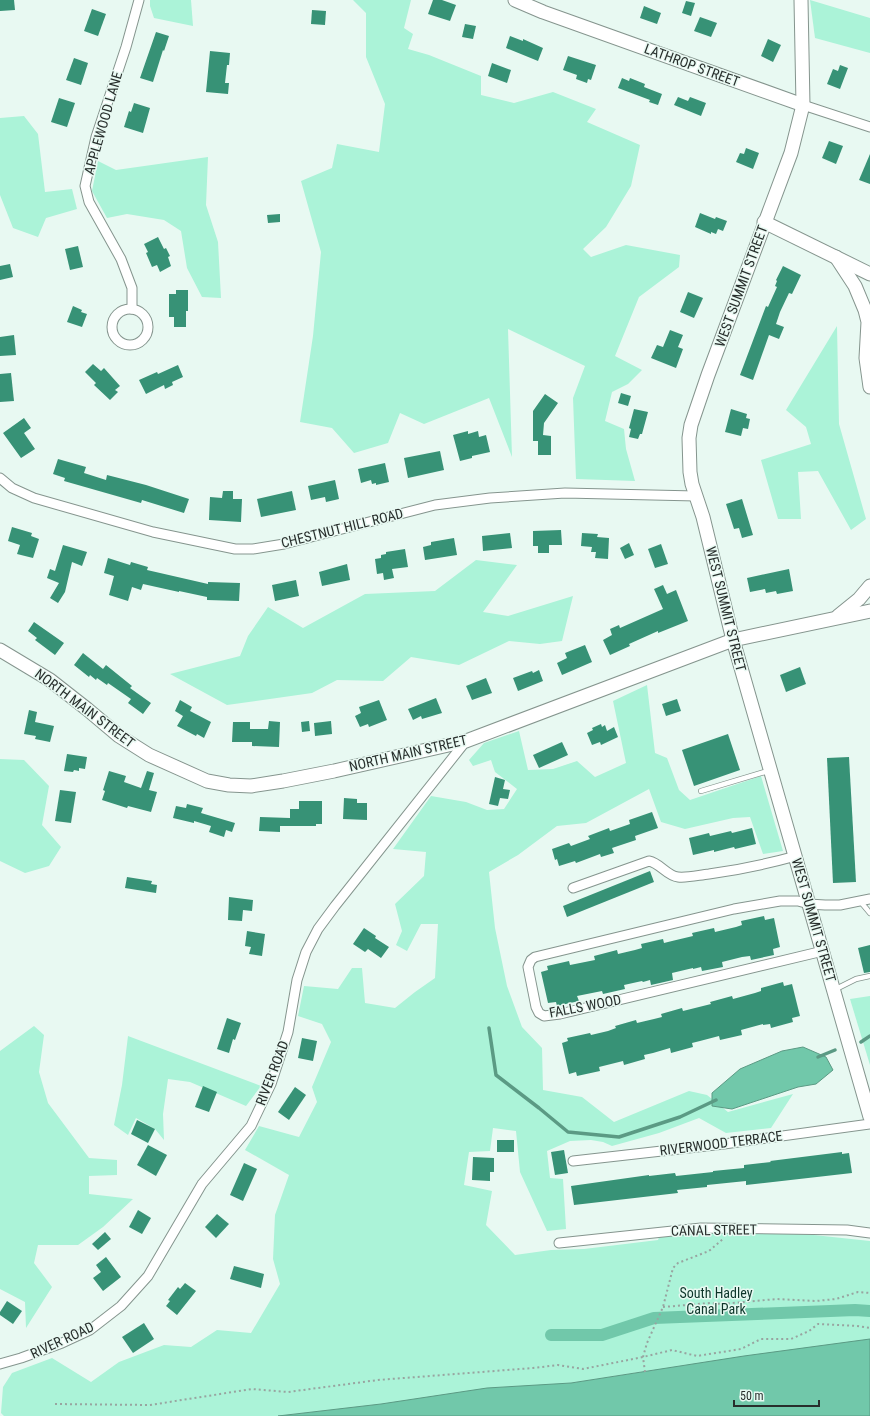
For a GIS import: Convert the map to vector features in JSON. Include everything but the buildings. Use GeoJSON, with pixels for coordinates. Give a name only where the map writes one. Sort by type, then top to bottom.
{"type":"FeatureCollection","features":[{"type":"Feature","properties":{"kind":"street","name":"APPLEWOOD LANE"},"geometry":{"type":"LineString","coordinates":[[132,309],[132,288],[121,259],[89,202],[85,186],[96,138],[126,47],[139,0]]}},
{"type":"Feature","properties":{"kind":"street","name":"LATHROP STREET"},"geometry":{"type":"LineString","coordinates":[[515,0],[543,12],[803,105],[870,127]]}},
{"type":"Feature","properties":{"kind":"street","name":"WEST SUMMIT STREET"},"geometry":{"type":"LineString","coordinates":[[801,0],[803,105],[791,153],[764,222],[691,425],[689,438],[690,472],[692,484],[703,517],[733,640],[870,1117]]}},
{"type":"Feature","properties":{"kind":"street"},"geometry":{"type":"LineString","coordinates":[[764,222],[870,274]]}},
{"type":"Feature","properties":{"kind":"street"},"geometry":{"type":"LineString","coordinates":[[836,257],[855,286],[865,310],[868,322],[866,358],[870,387]]}},
{"type":"Feature","properties":{"kind":"street"},"geometry":{"type":"LineString","coordinates":[[132,309],[143,314],[148,325],[148,331],[142,342],[130,346],[124,345],[115,338],[111,327],[112,321],[120,312],[132,309]]}},
{"type":"Feature","properties":{"kind":"street","name":"CHESTNUT HILL ROAD"},"geometry":{"type":"LineString","coordinates":[[0,478],[12,488],[34,498],[153,532],[235,549],[254,549],[284,544],[435,505],[490,498],[565,493],[696,496]]}},
{"type":"Feature","properties":{"kind":"street","name":"NORTH MAIN STREET"},"geometry":{"type":"LineString","coordinates":[[836,618],[859,599],[870,586]]}},
{"type":"Feature","properties":{"kind":"street","name":"NORTH MAIN STREET"},"geometry":{"type":"LineString","coordinates":[[0,650],[50,680],[119,736],[149,755],[207,781],[229,785],[251,786],[283,781],[399,757],[466,741],[733,640],[870,611]]}},
{"type":"Feature","properties":{"kind":"street","name":"RIVER ROAD"},"geometry":{"type":"LineString","coordinates":[[0,1364],[62,1343],[90,1330],[121,1306],[148,1276],[202,1184],[251,1126],[271,1084],[288,1032],[297,980],[306,952],[318,929],[466,741]]}},
{"type":"Feature","properties":{"kind":"street"},"geometry":{"type":"LineString","coordinates":[[572,888],[649,861],[655,862],[664,870],[677,877],[728,871],[766,864],[796,856]]}},
{"type":"Feature","properties":{"kind":"street"},"geometry":{"type":"LineString","coordinates":[[809,904],[840,905],[870,899]]}},
{"type":"Feature","properties":{"kind":"street","name":"FALLS WOOD"},"geometry":{"type":"LineString","coordinates":[[809,904],[798,901],[780,901],[742,908],[535,957],[531,960],[528,967],[536,1007],[539,1013],[544,1016],[560,1014],[823,952]]}},
{"type":"Feature","properties":{"kind":"street","name":"RIVERWOOD TERRACE"},"geometry":{"type":"LineString","coordinates":[[573,1161],[724,1144],[870,1124]]}},
{"type":"Feature","properties":{"kind":"street","name":"CANAL STREET"},"geometry":{"type":"LineString","coordinates":[[559,1243],[701,1228],[846,1230],[870,1233]]}},
{"type":"Feature","properties":{"kind":"lane"},"geometry":{"type":"LineString","coordinates":[[701,791],[770,770]]}},
{"type":"Feature","properties":{"kind":"lane"},"geometry":{"type":"LineString","coordinates":[[860,901],[870,913]]}},
{"type":"Feature","properties":{"kind":"lane"},"geometry":{"type":"LineString","coordinates":[[834,990],[856,979],[870,976]]}},
{"type":"Feature","properties":{"kind":"path"},"geometry":{"type":"LineString","coordinates":[[645,1372],[643,1357],[647,1342],[663,1307],[673,1268],[678,1263],[692,1256],[709,1251],[736,1229]]}},
{"type":"Feature","properties":{"kind":"path"},"geometry":{"type":"LineString","coordinates":[[663,1307],[777,1299],[816,1301],[836,1299],[858,1292],[870,1293]]}},
{"type":"Feature","properties":{"kind":"path"},"geometry":{"type":"LineString","coordinates":[[54,1404],[150,1405],[252,1390],[288,1392],[378,1380],[558,1365],[583,1369],[672,1350],[697,1356],[741,1349],[761,1339],[791,1339],[809,1331],[818,1324],[870,1328]]}},
{"type":"Feature","properties":{"kind":"green space"},"geometry":{"type":"Polygon","coordinates":[[[150,0],[191,0],[193,26],[154,18],[150,6],[150,0]]]}},
{"type":"Feature","properties":{"kind":"green space"},"geometry":{"type":"Polygon","coordinates":[[[353,0],[411,0],[404,28],[413,34],[408,49],[429,55],[481,76],[481,95],[514,103],[553,92],[596,109],[587,122],[640,145],[631,186],[606,227],[583,249],[591,257],[626,245],[680,255],[679,267],[639,297],[615,356],[642,370],[628,384],[612,392],[605,421],[624,429],[626,449],[635,481],[576,479],[573,398],[585,366],[508,329],[512,457],[489,398],[424,424],[400,413],[388,443],[354,453],[332,428],[300,422],[313,336],[321,252],[301,181],[332,168],[337,144],[379,152],[385,104],[366,57],[366,13],[353,0]]]}},
{"type":"Feature","properties":{"kind":"green space"},"geometry":{"type":"Polygon","coordinates":[[[810,0],[870,18],[870,53],[815,38],[810,0]]]}},
{"type":"Feature","properties":{"kind":"green space"},"geometry":{"type":"Polygon","coordinates":[[[24,116],[38,134],[45,192],[72,189],[77,209],[46,218],[38,237],[13,228],[0,195],[0,118],[24,116]]]}},
{"type":"Feature","properties":{"kind":"green space"},"geometry":{"type":"Polygon","coordinates":[[[208,157],[206,205],[218,242],[221,298],[202,297],[187,268],[181,231],[164,220],[127,214],[107,218],[92,191],[98,161],[116,170],[208,157]]]}},
{"type":"Feature","properties":{"kind":"green space"},"geometry":{"type":"Polygon","coordinates":[[[837,326],[839,424],[866,519],[851,530],[818,471],[798,472],[801,519],[778,519],[761,460],[811,444],[806,427],[786,410],[837,326]]]}},
{"type":"Feature","properties":{"kind":"green space"},"geometry":{"type":"Polygon","coordinates":[[[476,560],[517,565],[483,612],[508,616],[573,596],[562,641],[540,644],[509,641],[459,665],[411,657],[383,681],[337,680],[312,693],[227,705],[170,674],[240,656],[248,636],[268,607],[303,628],[365,594],[435,591],[476,560]]]}},
{"type":"Feature","properties":{"kind":"green space","name":"South Hadley Canal Park"},"geometry":{"type":"Polygon","coordinates":[[[647,685],[655,753],[667,758],[679,790],[690,800],[761,776],[783,851],[763,854],[750,817],[733,818],[685,829],[661,822],[649,789],[586,823],[557,826],[518,855],[489,872],[495,928],[507,986],[522,1027],[542,1048],[543,1090],[582,1097],[614,1122],[689,1091],[707,1095],[728,1112],[793,1094],[771,1128],[726,1133],[699,1118],[659,1133],[612,1146],[603,1142],[591,1140],[570,1141],[547,1151],[550,1178],[563,1179],[566,1229],[547,1231],[520,1172],[516,1131],[493,1128],[490,1151],[469,1152],[464,1185],[492,1191],[486,1225],[515,1255],[551,1250],[584,1249],[658,1240],[661,1232],[757,1229],[870,1241],[870,1350],[646,1371],[571,1383],[278,1416],[4,1416],[1,1413],[3,1387],[12,1373],[52,1358],[91,1382],[119,1362],[164,1345],[191,1347],[217,1330],[251,1333],[280,1284],[273,1259],[275,1215],[289,1175],[245,1150],[259,1126],[299,1137],[317,1102],[312,1087],[331,1042],[322,1024],[298,1016],[304,986],[338,989],[352,968],[362,968],[365,1003],[395,1008],[435,978],[438,924],[421,924],[407,951],[396,945],[402,931],[395,904],[424,876],[426,852],[393,849],[431,796],[466,802],[487,810],[504,809],[517,789],[495,772],[491,760],[473,766],[469,760],[484,743],[519,731],[528,770],[553,769],[577,761],[595,777],[626,763],[613,701],[647,685]]]}},
{"type":"Feature","properties":{"kind":"green space"},"geometry":{"type":"Polygon","coordinates":[[[0,759],[24,760],[49,786],[42,825],[61,847],[49,866],[25,873],[0,861],[0,759]]]}},
{"type":"Feature","properties":{"kind":"green space"},"geometry":{"type":"Polygon","coordinates":[[[870,996],[870,1065],[850,999],[870,996]]]}},
{"type":"Feature","properties":{"kind":"green space"},"geometry":{"type":"Polygon","coordinates":[[[34,1026],[44,1035],[39,1072],[48,1103],[89,1158],[117,1160],[117,1175],[89,1176],[89,1194],[133,1199],[103,1227],[78,1245],[38,1245],[34,1263],[52,1287],[26,1328],[25,1302],[0,1289],[0,1051],[34,1026]]]}},
{"type":"Feature","properties":{"kind":"green space"},"geometry":{"type":"Polygon","coordinates":[[[128,1036],[261,1086],[246,1106],[190,1082],[168,1079],[163,1114],[164,1140],[155,1129],[136,1118],[128,1135],[114,1125],[122,1085],[128,1036]]]}},
{"type":"Feature","properties":{"kind":"shaded area"},"geometry":{"type":"Polygon","coordinates":[[[803,1047],[826,1057],[833,1070],[816,1084],[798,1087],[732,1109],[712,1106],[712,1093],[740,1069],[782,1051],[803,1047]]]}},
{"type":"Feature","properties":{"kind":"shaded area"},"geometry":{"type":"Polygon","coordinates":[[[870,1339],[870,1416],[278,1416],[381,1404],[487,1388],[571,1383],[744,1356],[870,1339]]]}},
{"type":"Feature","properties":{"kind":"waterway"},"geometry":{"type":"LineString","coordinates":[[489,1028],[496,1075],[568,1132],[619,1137],[680,1117],[716,1100]]}},
{"type":"Feature","properties":{"kind":"waterway"},"geometry":{"type":"LineString","coordinates":[[861,1042],[870,1036]]}},
{"type":"Feature","properties":{"kind":"waterway"},"geometry":{"type":"LineString","coordinates":[[818,1057],[835,1050]]}},
{"type":"Feature","properties":{"kind":"waterway"},"geometry":{"type":"LineString","coordinates":[[551,1335],[602,1335],[654,1318],[855,1310],[870,1311]]}}]}
